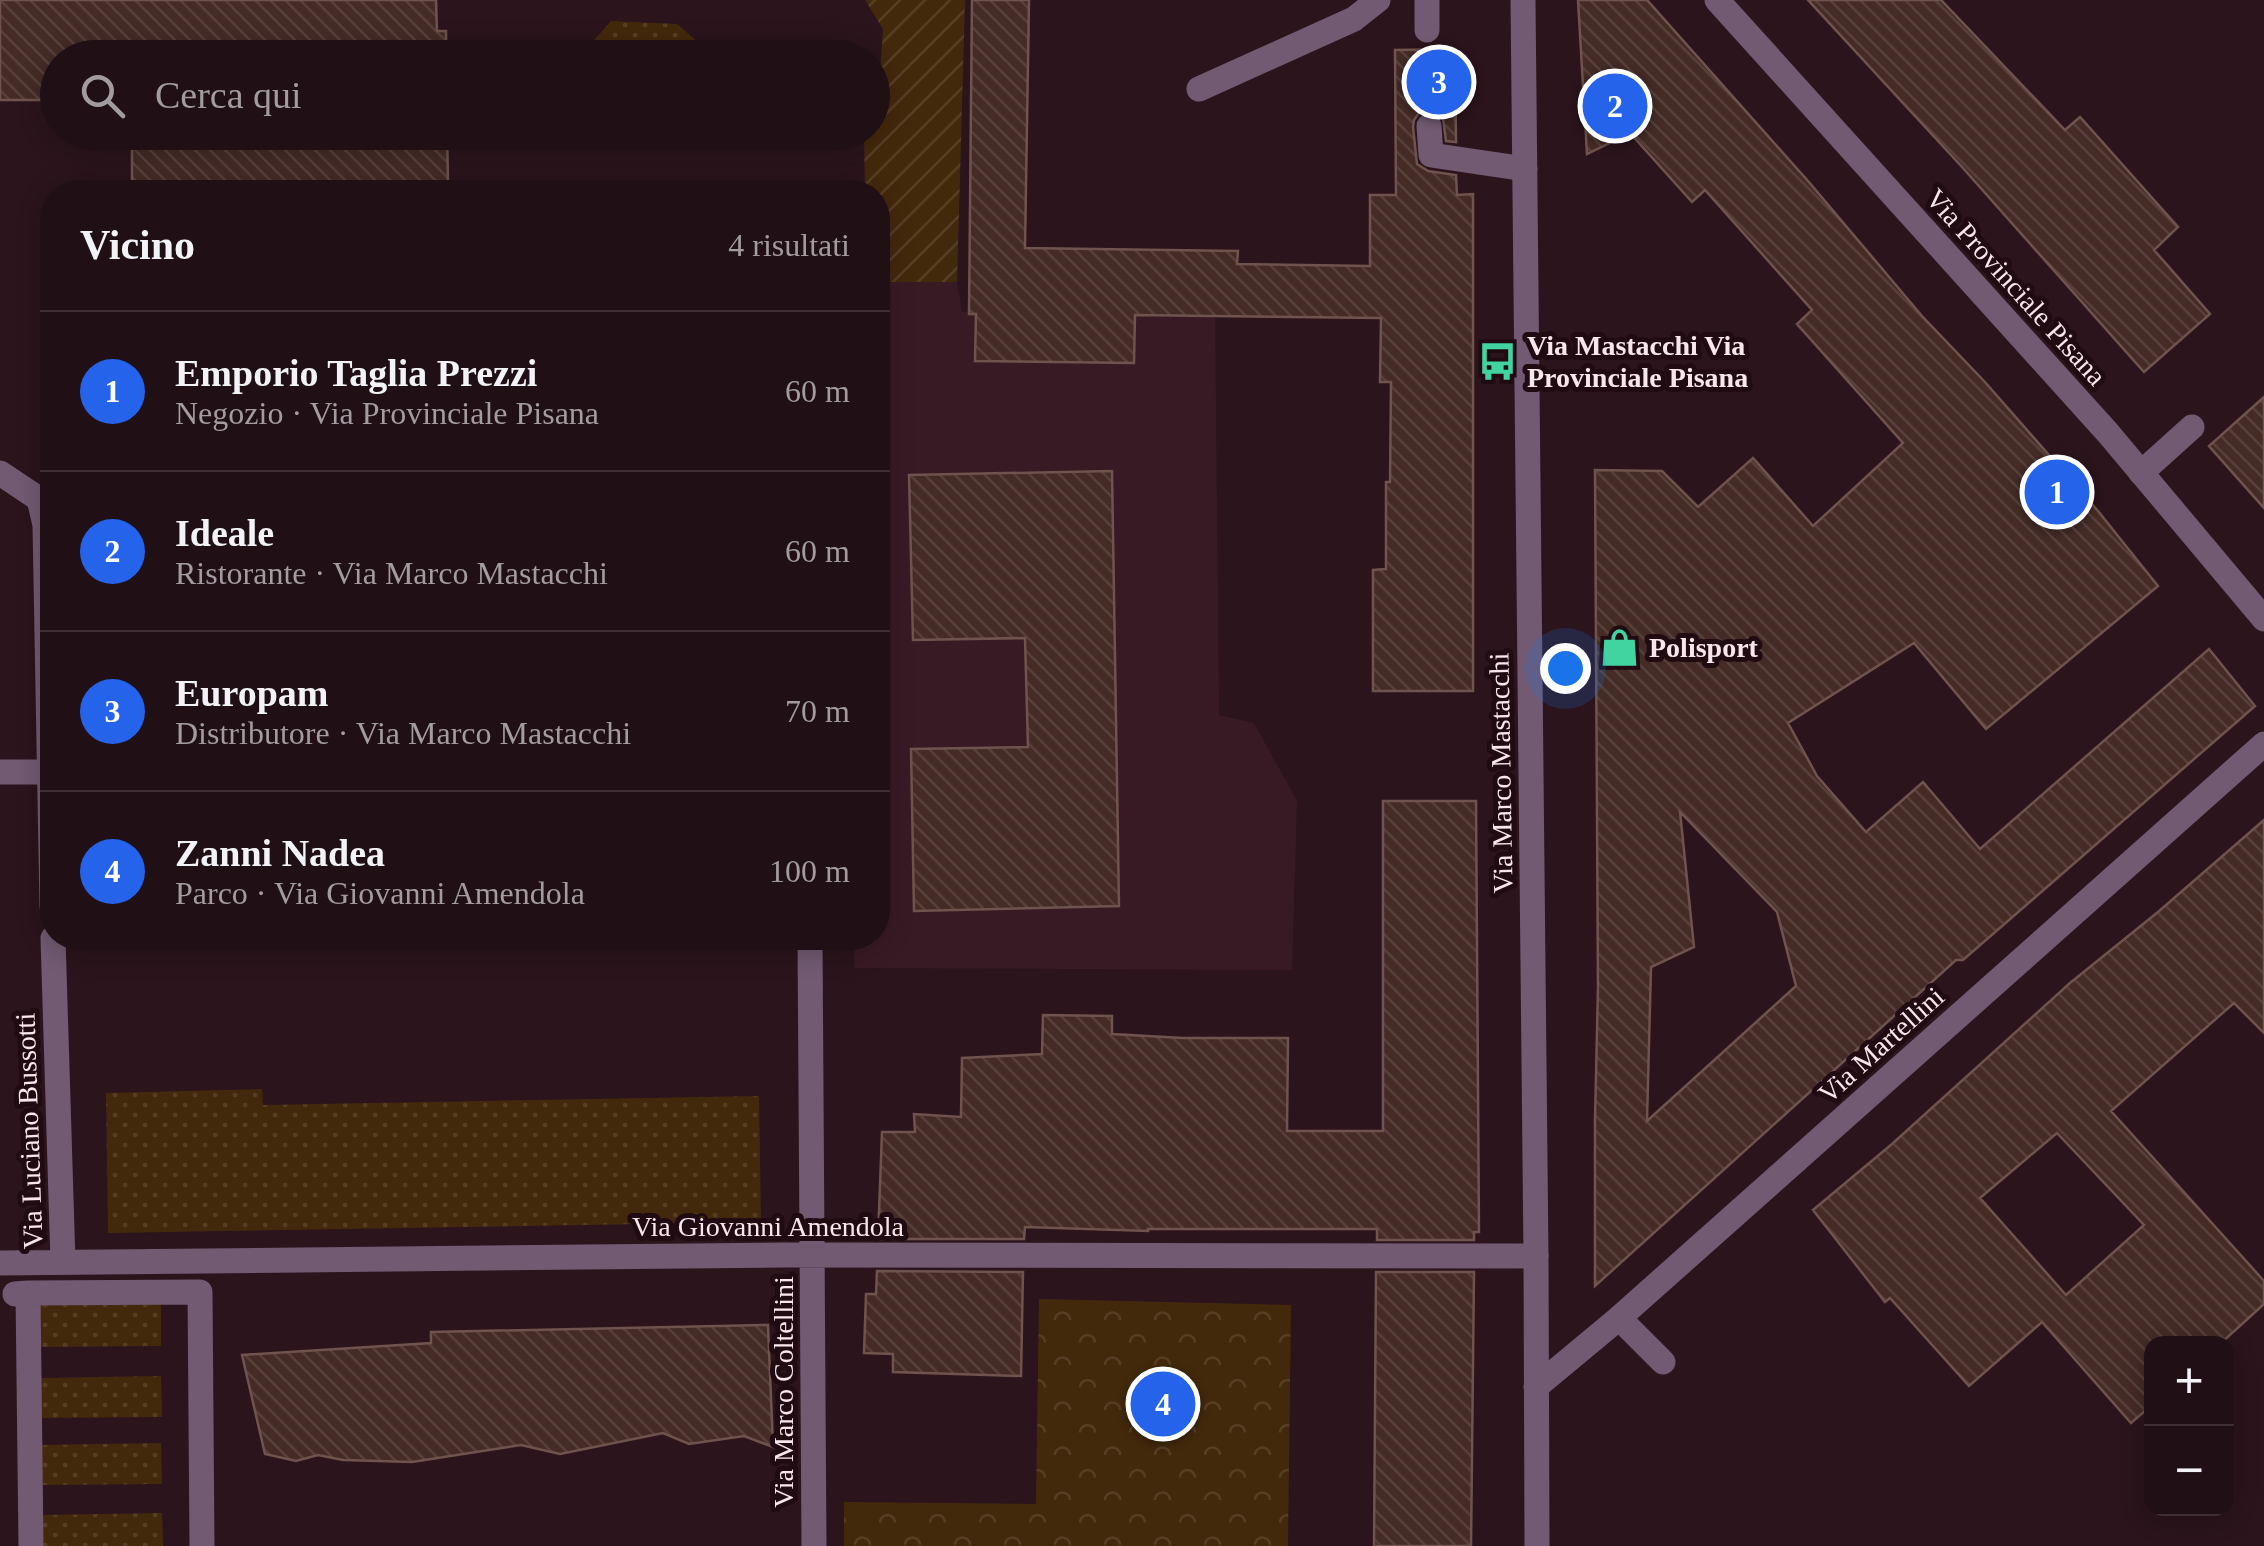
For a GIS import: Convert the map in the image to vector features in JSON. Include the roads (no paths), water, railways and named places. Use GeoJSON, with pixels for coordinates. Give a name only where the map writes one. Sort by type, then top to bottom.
{"type":"FeatureCollection","features":[{"type":"Feature","properties":{"kind":"street"},"geometry":{"type":"LineString","coordinates":[[1199,89],[1354,19],[1378,0]]}},
{"type":"Feature","properties":{"kind":"street"},"geometry":{"type":"LineString","coordinates":[[1427,30],[1428,0]]}},
{"type":"Feature","properties":{"kind":"street","name":"Via Marco Mastacchi"},"geometry":{"type":"LineString","coordinates":[[1523,0],[1537,1546]]}},
{"type":"Feature","properties":{"kind":"street","name":"Via Provinciale Pisana"},"geometry":{"type":"LineString","coordinates":[[1716,0],[2095,419],[2264,619]]}},
{"type":"Feature","properties":{"kind":"street"},"geometry":{"type":"LineString","coordinates":[[1429,126],[1430,155],[1525,169]]}},
{"type":"Feature","properties":{"kind":"street"},"geometry":{"type":"LineString","coordinates":[[2141,473],[2192,427]]}},
{"type":"Feature","properties":{"kind":"street"},"geometry":{"type":"LineString","coordinates":[[0,472],[40,502]]}},
{"type":"Feature","properties":{"kind":"street","name":"Via Martellini"},"geometry":{"type":"LineString","coordinates":[[1536,1387],[1619,1318],[2264,744]]}},
{"type":"Feature","properties":{"kind":"street"},"geometry":{"type":"LineString","coordinates":[[0,772],[40,772]]}},
{"type":"Feature","properties":{"kind":"street","name":"Via Luciano Bussotti"},"geometry":{"type":"LineString","coordinates":[[54,950],[63,1262]]}},
{"type":"Feature","properties":{"kind":"street","name":"Via Marco Coltellini"},"geometry":{"type":"LineString","coordinates":[[810,950],[814,1546]]}},
{"type":"Feature","properties":{"kind":"street","name":"Via Giovanni Amendola"},"geometry":{"type":"LineString","coordinates":[[0,1263],[813,1254],[1536,1256]]}},
{"type":"Feature","properties":{"kind":"street"},"geometry":{"type":"LineString","coordinates":[[31,1546],[22,1294],[200,1292],[202,1546]]}},
{"type":"Feature","properties":{"kind":"street"},"geometry":{"type":"LineString","coordinates":[[1619,1318],[1663,1362]]}},
{"type":"Feature","properties":{"kind":"place","name":"Europam"},"geometry":{"type":"Point","coordinates":[1439,82]}},
{"type":"Feature","properties":{"kind":"place","name":"Ideale"},"geometry":{"type":"Point","coordinates":[1615,106]}},
{"type":"Feature","properties":{"kind":"place","name":"Via Mastacchi Via Provinciale Pisana"},"geometry":{"type":"Point","coordinates":[1497,361]}},
{"type":"Feature","properties":{"kind":"place","name":"Emporio Taglia Prezzi"},"geometry":{"type":"Point","coordinates":[2057,492]}},
{"type":"Feature","properties":{"kind":"place","name":"Polisport"},"geometry":{"type":"Point","coordinates":[1619,647]}},
{"type":"Feature","properties":{"kind":"place","name":"Zanni Nadea"},"geometry":{"type":"Point","coordinates":[1163,1404]}}]}
